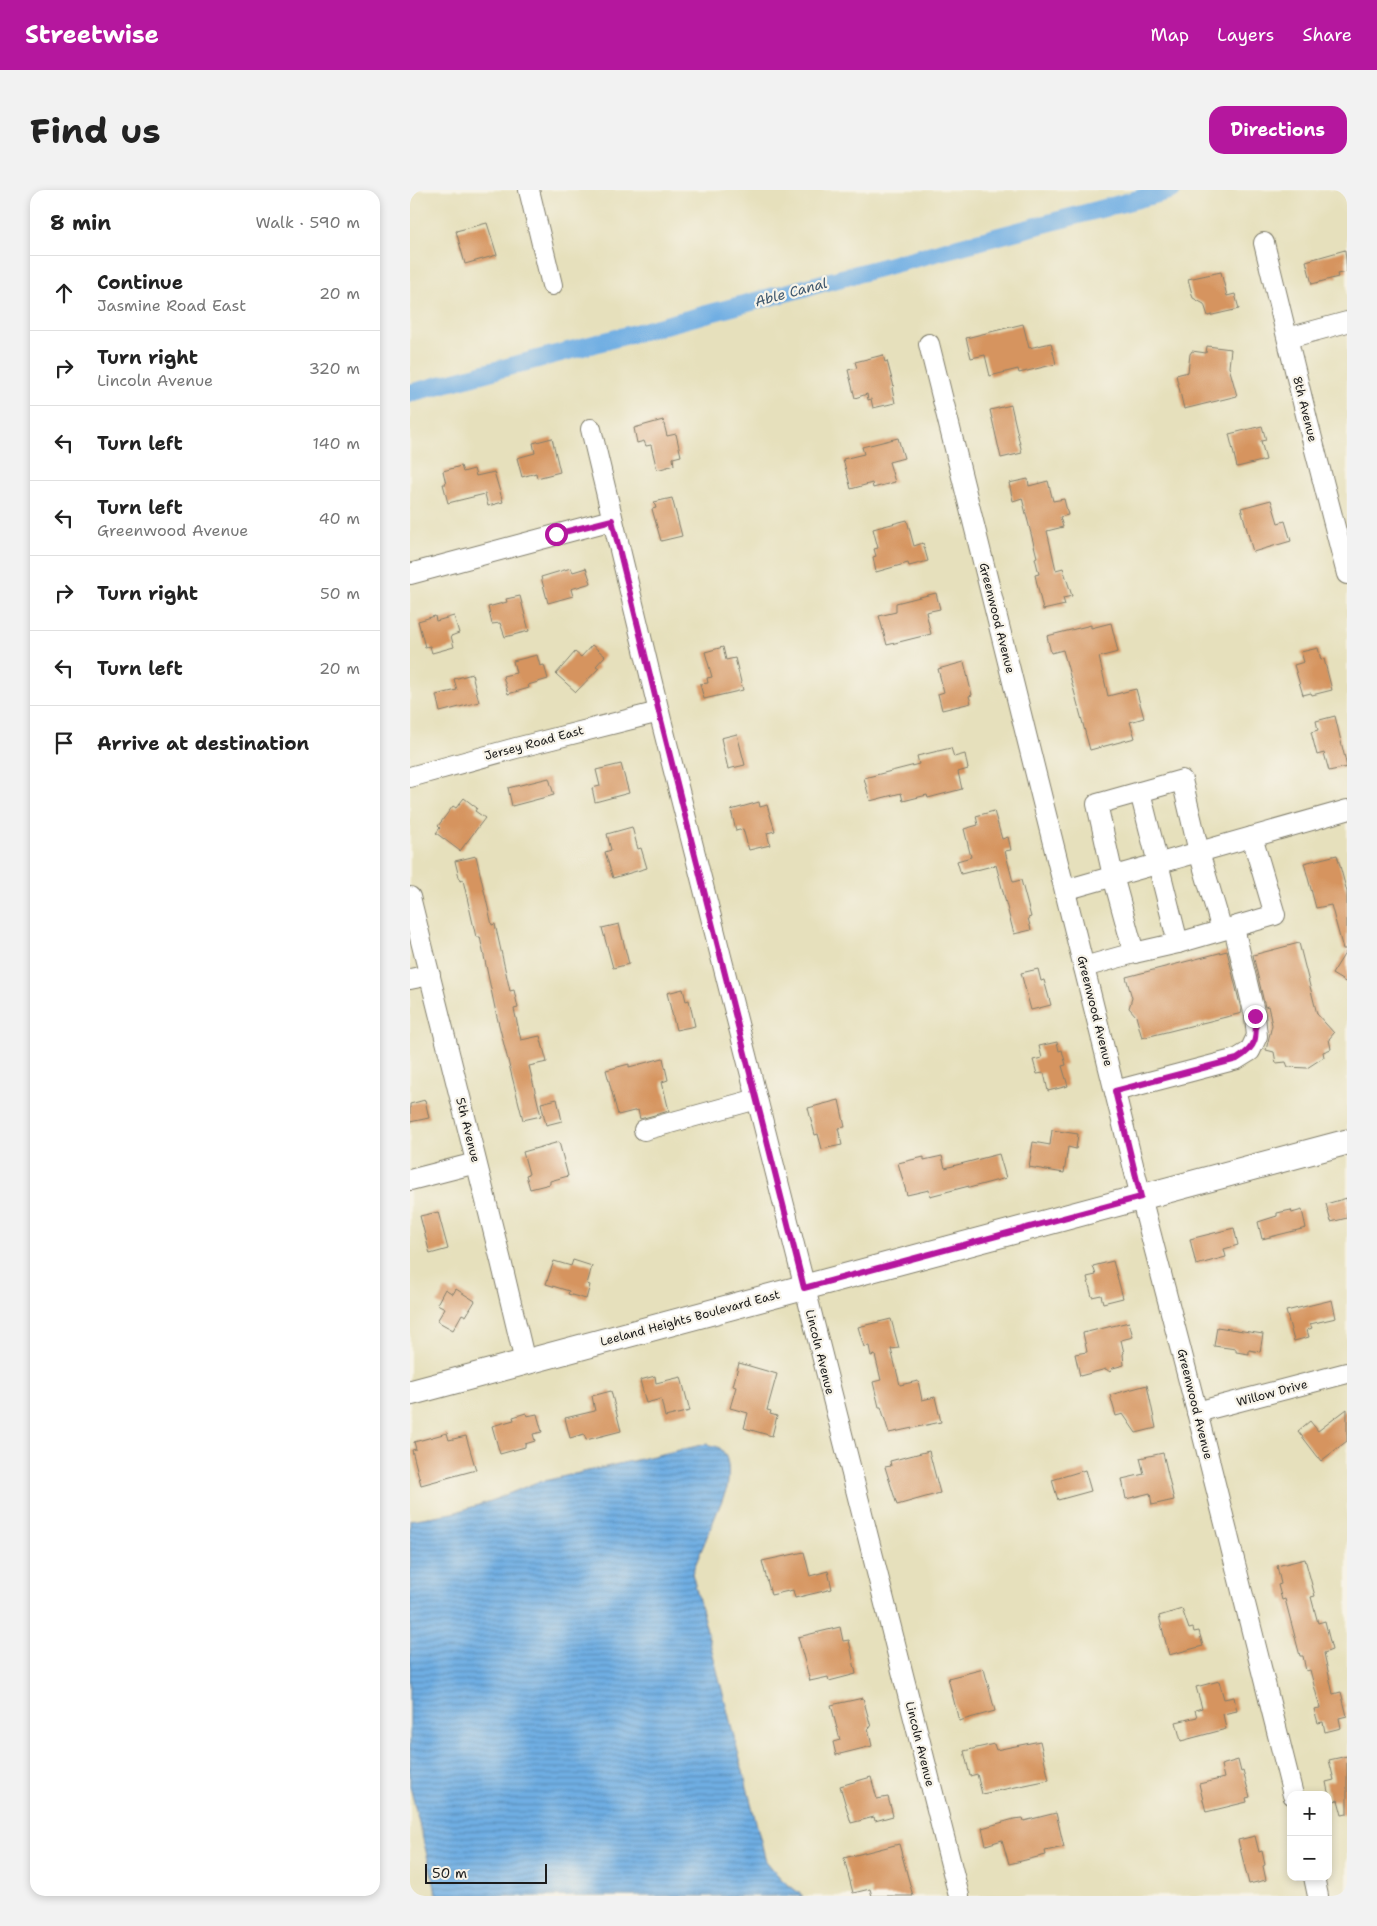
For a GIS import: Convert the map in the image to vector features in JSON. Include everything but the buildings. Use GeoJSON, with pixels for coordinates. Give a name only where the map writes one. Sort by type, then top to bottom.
{"type":"FeatureCollection","features":[{"type":"Feature","properties":{"kind":"main road","name":"Leeland Heights Boulevard East"},"geometry":{"type":"LineString","coordinates":[[410,1393],[1347,1142]]}},
{"type":"Feature","properties":{"kind":"street"},"geometry":{"type":"LineString","coordinates":[[529,190],[552,285]]}},
{"type":"Feature","properties":{"kind":"street","name":"8th Avenue"},"geometry":{"type":"LineString","coordinates":[[1264,243],[1288,338],[1341,525],[1347,574]]}},
{"type":"Feature","properties":{"kind":"street"},"geometry":{"type":"LineString","coordinates":[[1288,338],[1347,322]]}},
{"type":"Feature","properties":{"kind":"street","name":"Greenwood Avenue"},"geometry":{"type":"LineString","coordinates":[[929,344],[1141,1197],[1292,1791]]}},
{"type":"Feature","properties":{"kind":"street","name":"Lincoln Avenue"},"geometry":{"type":"LineString","coordinates":[[591,429],[659,712],[959,1896]]}},
{"type":"Feature","properties":{"kind":"street"},"geometry":{"type":"LineString","coordinates":[[410,574],[612,520]]}},
{"type":"Feature","properties":{"kind":"street","name":"Jersey Road East"},"geometry":{"type":"LineString","coordinates":[[410,777],[659,712]]}},
{"type":"Feature","properties":{"kind":"street"},"geometry":{"type":"LineString","coordinates":[[1115,1091],[1237,1059],[1250,1051],[1257,1036],[1255,1016],[1228,929],[1199,852],[1182,780],[1097,804],[1113,876],[1134,953]]}},
{"type":"Feature","properties":{"kind":"street"},"geometry":{"type":"LineString","coordinates":[[1140,792],[1178,943]]}},
{"type":"Feature","properties":{"kind":"street"},"geometry":{"type":"LineString","coordinates":[[1065,890],[1347,810]]}},
{"type":"Feature","properties":{"kind":"street"},"geometry":{"type":"LineString","coordinates":[[1084,967],[1178,943],[1275,915],[1252,837]]}},
{"type":"Feature","properties":{"kind":"street","name":"5th Avenue"},"geometry":{"type":"LineString","coordinates":[[410,897],[420,977],[476,1162],[525,1362]]}},
{"type":"Feature","properties":{"kind":"street"},"geometry":{"type":"LineString","coordinates":[[644,1130],[757,1099]]}},
{"type":"Feature","properties":{"kind":"street"},"geometry":{"type":"LineString","coordinates":[[410,1180],[476,1162]]}},
{"type":"Feature","properties":{"kind":"street","name":"Willow Drive"},"geometry":{"type":"LineString","coordinates":[[1197,1412],[1347,1373]]}},
{"type":"Feature","properties":{"kind":"street"},"geometry":{"type":"LineString","coordinates":[[1315,1881],[1318,1896]]}},
{"type":"Feature","properties":{"kind":"water"},"geometry":{"type":"Polygon","coordinates":[[[706,1444],[718,1447],[725,1455],[728,1466],[728,1483],[692,1573],[766,1861],[781,1879],[803,1896],[437,1896],[410,1786],[410,1520],[453,1513],[491,1501],[535,1483],[706,1444]]]}},
{"type":"Feature","properties":{"kind":"waterway","name":"Able Canal"},"geometry":{"type":"LineString","coordinates":[[410,393],[1172,190]]}},
{"type":"Feature","properties":{"kind":"route"},"geometry":{"type":"LineString","coordinates":[[556,534],[612,520],[804,1288],[1141,1197],[1115,1091],[1237,1059],[1250,1051],[1257,1036],[1255,1016]]}}]}
